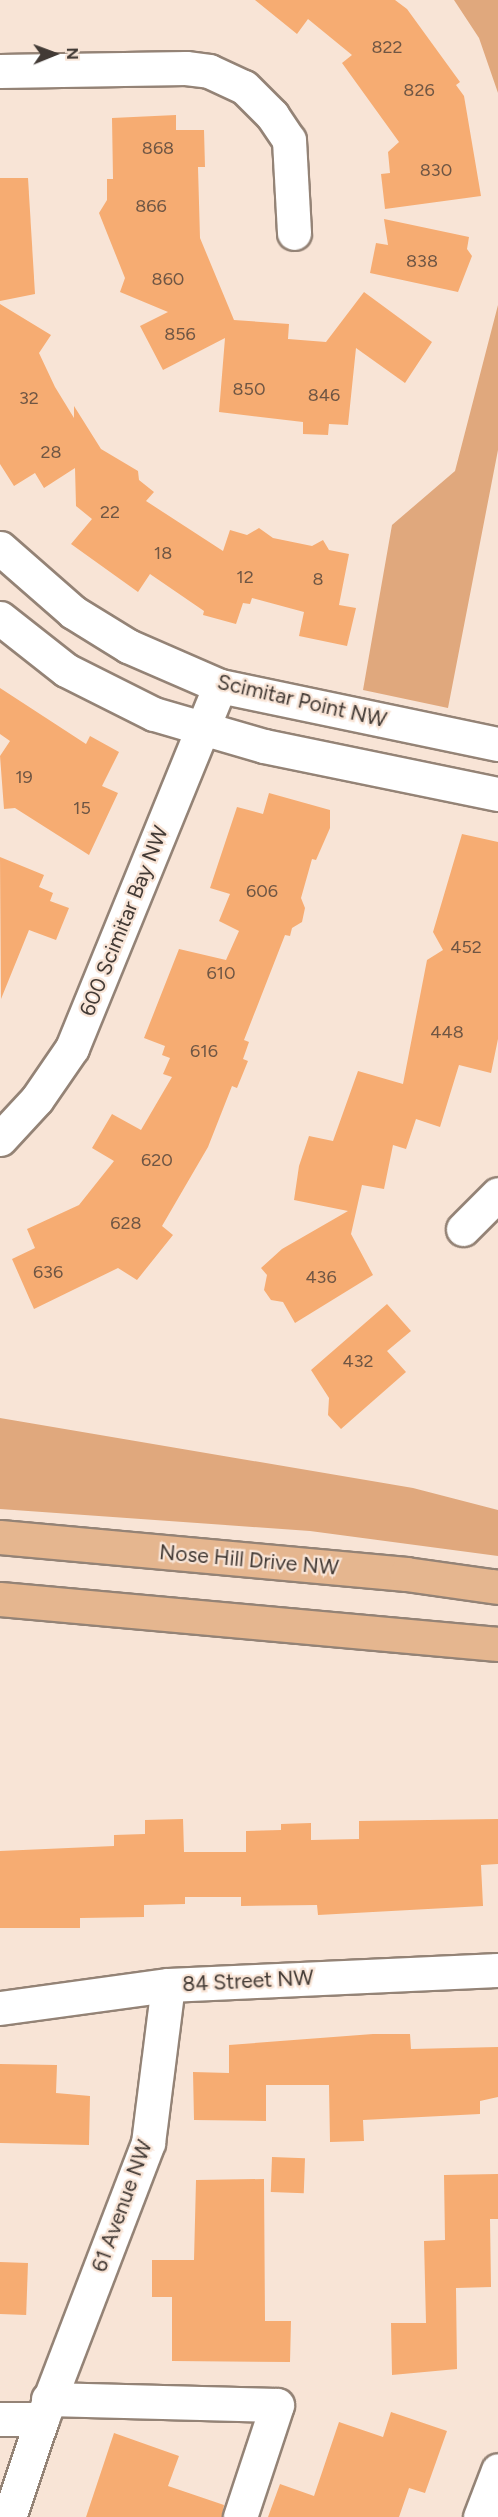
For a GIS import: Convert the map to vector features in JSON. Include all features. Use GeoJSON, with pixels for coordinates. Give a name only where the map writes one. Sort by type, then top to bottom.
{"type":"FeatureCollection","features":[{"type":"Feature","properties":{"kind":"main road","name":"Nose Hill Drive NW"},"geometry":{"type":"LineString","coordinates":[[0,1537],[406,1574],[498,1587]]}},
{"type":"Feature","properties":{"kind":"main road"},"geometry":{"type":"LineString","coordinates":[[0,1599],[498,1644]]}},
{"type":"Feature","properties":{"kind":"street"},"geometry":{"type":"LineString","coordinates":[[0,71],[186,68],[209,71],[243,87],[272,115],[289,140],[294,233]]}},
{"type":"Feature","properties":{"kind":"street","name":"Scimitar Point NW"},"geometry":{"type":"LineString","coordinates":[[0,548],[73,612],[128,646],[220,686],[498,744]]}},
{"type":"Feature","properties":{"kind":"street"},"geometry":{"type":"LineString","coordinates":[[0,618],[66,670],[108,693],[202,731],[498,794]]}},
{"type":"Feature","properties":{"kind":"street","name":"600 Scimitar Bay NW"},"geometry":{"type":"LineString","coordinates":[[0,1138],[37,1099],[72,1048],[220,686]]}},
{"type":"Feature","properties":{"kind":"street"},"geometry":{"type":"LineString","coordinates":[[463,1229],[498,1194]]}},
{"type":"Feature","properties":{"kind":"street","name":"84 Street NW"},"geometry":{"type":"LineString","coordinates":[[0,2008],[168,1985],[498,1970]]}},
{"type":"Feature","properties":{"kind":"street","name":"61 Avenue NW"},"geometry":{"type":"LineString","coordinates":[[9,2517],[45,2409],[148,2143],[168,1985]]}},
{"type":"Feature","properties":{"kind":"street"},"geometry":{"type":"LineString","coordinates":[[0,2419],[45,2409],[277,2405],[240,2517]]}},
{"type":"Feature","properties":{"kind":"street"},"geometry":{"type":"LineString","coordinates":[[480,2517],[498,2470]]}},
{"type":"Feature","properties":{"kind":"shaded area"},"geometry":{"type":"Polygon","coordinates":[[[454,0],[498,0],[498,93],[479,38],[454,0]]]}},
{"type":"Feature","properties":{"kind":"shaded area"},"geometry":{"type":"Polygon","coordinates":[[[498,305],[498,450],[448,708],[363,690],[392,525],[455,471],[498,305]]]}},
{"type":"Feature","properties":{"kind":"shaded area"},"geometry":{"type":"Polygon","coordinates":[[[0,1418],[413,1488],[498,1510],[498,1556],[310,1531],[0,1509],[0,1418]]]}},
{"type":"Feature","properties":{"kind":"building"},"geometry":{"type":"Polygon","coordinates":[[[255,0],[395,0],[407,9],[460,82],[456,85],[464,96],[481,196],[385,209],[381,174],[390,173],[388,152],[399,142],[342,63],[352,55],[308,19],[297,34],[255,0]]]}},
{"type":"Feature","properties":{"kind":"building"},"geometry":{"type":"Polygon","coordinates":[[[176,115],[176,130],[204,130],[205,167],[198,167],[200,238],[234,320],[289,324],[288,339],[326,342],[364,292],[432,342],[405,383],[356,348],[348,425],[329,424],[328,435],[303,434],[303,422],[219,412],[225,338],[163,370],[140,326],[168,312],[120,292],[125,278],[99,213],[107,200],[107,179],[113,179],[112,118],[176,115]]]}},
{"type":"Feature","properties":{"kind":"building"},"geometry":{"type":"Polygon","coordinates":[[[0,178],[28,178],[35,294],[0,301],[0,178]]]}},
{"type":"Feature","properties":{"kind":"building"},"geometry":{"type":"Polygon","coordinates":[[[384,219],[469,237],[467,249],[472,256],[458,292],[370,273],[376,243],[388,245],[384,219]]]}},
{"type":"Feature","properties":{"kind":"building"},"geometry":{"type":"Polygon","coordinates":[[[0,304],[51,335],[39,353],[55,387],[74,418],[74,406],[101,449],[138,471],[139,480],[154,492],[146,501],[223,551],[230,530],[247,535],[259,528],[273,538],[312,546],[323,540],[329,550],[349,554],[339,605],[356,608],[347,646],[299,636],[304,612],[252,598],[250,604],[243,603],[236,624],[203,615],[204,611],[150,574],[138,592],[71,544],[92,519],[76,506],[75,468],[44,488],[35,473],[14,486],[0,464],[0,304]]]}},
{"type":"Feature","properties":{"kind":"building"},"geometry":{"type":"Polygon","coordinates":[[[0,688],[86,744],[90,736],[119,752],[102,786],[118,793],[89,855],[15,808],[4,809],[0,756],[10,741],[0,734],[0,688]]]}},
{"type":"Feature","properties":{"kind":"building"},"geometry":{"type":"Polygon","coordinates":[[[269,793],[330,810],[330,828],[316,860],[312,859],[301,898],[305,908],[302,922],[292,928],[290,936],[285,935],[244,1040],[249,1042],[243,1059],[248,1061],[237,1088],[232,1086],[208,1147],[162,1226],[173,1235],[137,1280],[118,1268],[34,1309],[12,1259],[35,1248],[27,1229],[79,1205],[114,1161],[92,1148],[112,1114],[141,1130],[172,1077],[163,1074],[170,1058],[162,1055],[165,1046],[144,1038],[179,949],[226,960],[239,931],[219,921],[230,894],[210,888],[237,807],[263,814],[269,793]]]}},
{"type":"Feature","properties":{"kind":"building"},"geometry":{"type":"Polygon","coordinates":[[[462,834],[498,842],[498,1039],[491,1073],[459,1065],[440,1127],[416,1119],[406,1149],[393,1145],[384,1189],[362,1185],[351,1234],[373,1275],[295,1323],[283,1302],[271,1300],[264,1290],[267,1275],[261,1268],[282,1249],[348,1211],[294,1200],[299,1166],[309,1136],[333,1141],[358,1071],[403,1084],[427,960],[443,950],[433,932],[462,834]]]}},
{"type":"Feature","properties":{"kind":"building"},"geometry":{"type":"Polygon","coordinates":[[[0,857],[44,875],[39,887],[53,893],[50,901],[69,908],[56,940],[29,930],[1,999],[0,857]]]}},
{"type":"Feature","properties":{"kind":"building"},"geometry":{"type":"Polygon","coordinates":[[[387,1304],[411,1331],[387,1351],[406,1372],[341,1429],[328,1415],[329,1398],[311,1370],[387,1304]]]}},
{"type":"Feature","properties":{"kind":"building"},"geometry":{"type":"Polygon","coordinates":[[[183,1819],[184,1852],[246,1852],[246,1831],[281,1830],[281,1824],[311,1823],[311,1840],[359,1839],[359,1821],[498,1819],[498,1864],[481,1865],[483,1906],[318,1915],[317,1905],[241,1906],[241,1897],[185,1897],[185,1904],[144,1905],[144,1917],[80,1918],[80,1928],[0,1928],[0,1851],[114,1846],[114,1835],[145,1834],[145,1820],[183,1819]]]}},
{"type":"Feature","properties":{"kind":"building"},"geometry":{"type":"Polygon","coordinates":[[[373,2034],[410,2034],[411,2049],[498,2047],[498,2097],[480,2101],[480,2114],[363,2120],[364,2141],[330,2142],[329,2085],[266,2085],[266,2121],[194,2120],[193,2072],[229,2073],[229,2045],[373,2034]]]}},
{"type":"Feature","properties":{"kind":"building"},"geometry":{"type":"Polygon","coordinates":[[[0,2064],[57,2065],[56,2093],[90,2096],[89,2145],[0,2143],[0,2064]]]}},
{"type":"Feature","properties":{"kind":"building"},"geometry":{"type":"Polygon","coordinates":[[[272,2157],[305,2158],[304,2193],[271,2192],[272,2157]]]}},
{"type":"Feature","properties":{"kind":"building"},"geometry":{"type":"Polygon","coordinates":[[[498,2174],[498,2219],[490,2219],[491,2287],[456,2288],[457,2369],[392,2375],[391,2323],[426,2323],[424,2241],[445,2240],[444,2175],[498,2174]]]}},
{"type":"Feature","properties":{"kind":"building"},"geometry":{"type":"Polygon","coordinates":[[[264,2179],[265,2321],[291,2321],[290,2362],[172,2361],[172,2297],[152,2297],[152,2260],[194,2260],[196,2180],[264,2179]]]}},
{"type":"Feature","properties":{"kind":"building"},"geometry":{"type":"Polygon","coordinates":[[[0,2262],[28,2263],[26,2315],[0,2314],[0,2262]]]}},
{"type":"Feature","properties":{"kind":"building"},"geometry":{"type":"Polygon","coordinates":[[[391,2412],[447,2431],[425,2493],[409,2488],[399,2517],[268,2517],[280,2484],[314,2496],[339,2422],[383,2437],[391,2412]]]}},
{"type":"Feature","properties":{"kind":"building"},"geometry":{"type":"Polygon","coordinates":[[[114,2433],[179,2456],[168,2486],[224,2505],[222,2517],[86,2517],[114,2433]]]}}]}
